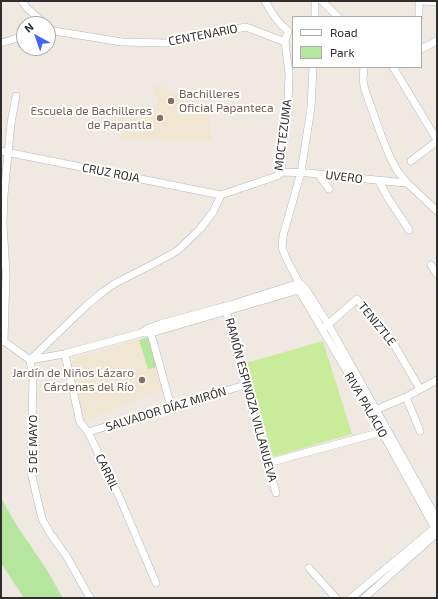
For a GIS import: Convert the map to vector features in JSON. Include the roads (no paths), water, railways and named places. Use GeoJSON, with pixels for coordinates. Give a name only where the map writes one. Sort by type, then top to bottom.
{"type":"FeatureCollection","features":[{"type":"Feature","properties":{"kind":"street"},"geometry":{"type":"LineString","coordinates":[[22,1],[36,16]]}},
{"type":"Feature","properties":{"kind":"street","name":"MOCTEZUMA"},"geometry":{"type":"LineString","coordinates":[[221,195],[277,176],[281,172],[288,102],[290,60],[285,42],[288,31],[280,25],[265,1]]}},
{"type":"Feature","properties":{"kind":"street"},"geometry":{"type":"LineString","coordinates":[[315,1],[315,16]]}},
{"type":"Feature","properties":{"kind":"street"},"geometry":{"type":"LineString","coordinates":[[322,1],[337,16]]}},
{"type":"Feature","properties":{"kind":"street"},"geometry":{"type":"LineString","coordinates":[[419,1],[419,16]]}},
{"type":"Feature","properties":{"kind":"street"},"geometry":{"type":"LineString","coordinates":[[423,1],[437,2]]}},
{"type":"Feature","properties":{"kind":"street","name":"CENTENARIO"},"geometry":{"type":"LineString","coordinates":[[56,31],[122,42],[166,43],[246,27],[285,42]]}},
{"type":"Feature","properties":{"kind":"street"},"geometry":{"type":"LineString","coordinates":[[1,43],[16,38]]}},
{"type":"Feature","properties":{"kind":"street"},"geometry":{"type":"LineString","coordinates":[[422,49],[437,41]]}},
{"type":"Feature","properties":{"kind":"street","name":"RIVA PALACIO"},"geometry":{"type":"LineString","coordinates":[[313,68],[311,108],[301,172],[283,236],[282,247],[286,258],[322,329],[373,411]]}},
{"type":"Feature","properties":{"kind":"street"},"geometry":{"type":"LineString","coordinates":[[364,68],[363,80],[365,90],[390,157],[398,172],[407,183],[437,211]]}},
{"type":"Feature","properties":{"kind":"street"},"geometry":{"type":"LineString","coordinates":[[394,68],[437,140],[411,161]]}},
{"type":"Feature","properties":{"kind":"street"},"geometry":{"type":"LineString","coordinates":[[16,96],[11,123],[4,195],[3,224],[6,272],[2,340],[30,360],[64,354],[141,332],[150,331],[301,287]]}},
{"type":"Feature","properties":{"kind":"street","name":"CRUZ ROJA"},"geometry":{"type":"LineString","coordinates":[[1,151],[221,195]]}},
{"type":"Feature","properties":{"kind":"street","name":"UVERO"},"geometry":{"type":"LineString","coordinates":[[281,172],[301,172],[407,183]]}},
{"type":"Feature","properties":{"kind":"street"},"geometry":{"type":"LineString","coordinates":[[318,174],[329,189]]}},
{"type":"Feature","properties":{"kind":"street"},"geometry":{"type":"LineString","coordinates":[[379,181],[388,198],[409,230]]}},
{"type":"Feature","properties":{"kind":"street"},"geometry":{"type":"LineString","coordinates":[[30,360],[104,290],[176,251],[200,229],[213,212],[221,195]]}},
{"type":"Feature","properties":{"kind":"street"},"geometry":{"type":"LineString","coordinates":[[431,265],[437,274]]}},
{"type":"Feature","properties":{"kind":"street","name":"RIVA PALACIO"},"geometry":{"type":"LineString","coordinates":[[301,287],[328,324],[436,529]]}},
{"type":"Feature","properties":{"kind":"street","name":"TENIZTLE"},"geometry":{"type":"LineString","coordinates":[[322,329],[357,299],[392,341],[420,388]]}},
{"type":"Feature","properties":{"kind":"street","name":"RAMÓN ESPINOZA VILLANUEVA"},"geometry":{"type":"LineString","coordinates":[[226,309],[245,385],[276,493]]}},
{"type":"Feature","properties":{"kind":"street"},"geometry":{"type":"LineString","coordinates":[[150,331],[172,407]]}},
{"type":"Feature","properties":{"kind":"street","name":"CARRIL"},"geometry":{"type":"LineString","coordinates":[[66,359],[80,422],[88,432],[156,583]]}},
{"type":"Feature","properties":{"kind":"street","name":"5 DE MAYO"},"geometry":{"type":"LineString","coordinates":[[30,360],[33,378],[31,472],[42,519],[67,557],[90,598]]}},
{"type":"Feature","properties":{"kind":"street"},"geometry":{"type":"LineString","coordinates":[[373,411],[406,397],[437,380]]}},
{"type":"Feature","properties":{"kind":"street","name":"SALVADOR DÍAZ MIRÓN"},"geometry":{"type":"LineString","coordinates":[[88,432],[245,385]]}},
{"type":"Feature","properties":{"kind":"street"},"geometry":{"type":"LineString","coordinates":[[406,397],[420,431]]}},
{"type":"Feature","properties":{"kind":"street"},"geometry":{"type":"LineString","coordinates":[[268,462],[384,431]]}},
{"type":"Feature","properties":{"kind":"street","name":"RIVA PALACIO"},"geometry":{"type":"LineString","coordinates":[[384,431],[437,519]]}},
{"type":"Feature","properties":{"kind":"street"},"geometry":{"type":"LineString","coordinates":[[351,598],[376,576],[436,529]]}},
{"type":"Feature","properties":{"kind":"street"},"geometry":{"type":"LineString","coordinates":[[364,598],[436,529]]}},
{"type":"Feature","properties":{"kind":"street"},"geometry":{"type":"LineString","coordinates":[[309,568],[336,598]]}},
{"type":"Feature","properties":{"kind":"street"},"geometry":{"type":"LineString","coordinates":[[376,576],[381,582]]}},
{"type":"Feature","properties":{"kind":"place","name":"Bachilleres Oficial Papanteca"},"geometry":{"type":"Point","coordinates":[171,101]}},
{"type":"Feature","properties":{"kind":"place","name":"Escuela de Bachilleres de Papantla"},"geometry":{"type":"Point","coordinates":[160,118]}},
{"type":"Feature","properties":{"kind":"place","name":"Jardín de Niños Lázaro Cárdenas del Río"},"geometry":{"type":"Point","coordinates":[142,380]}}]}
